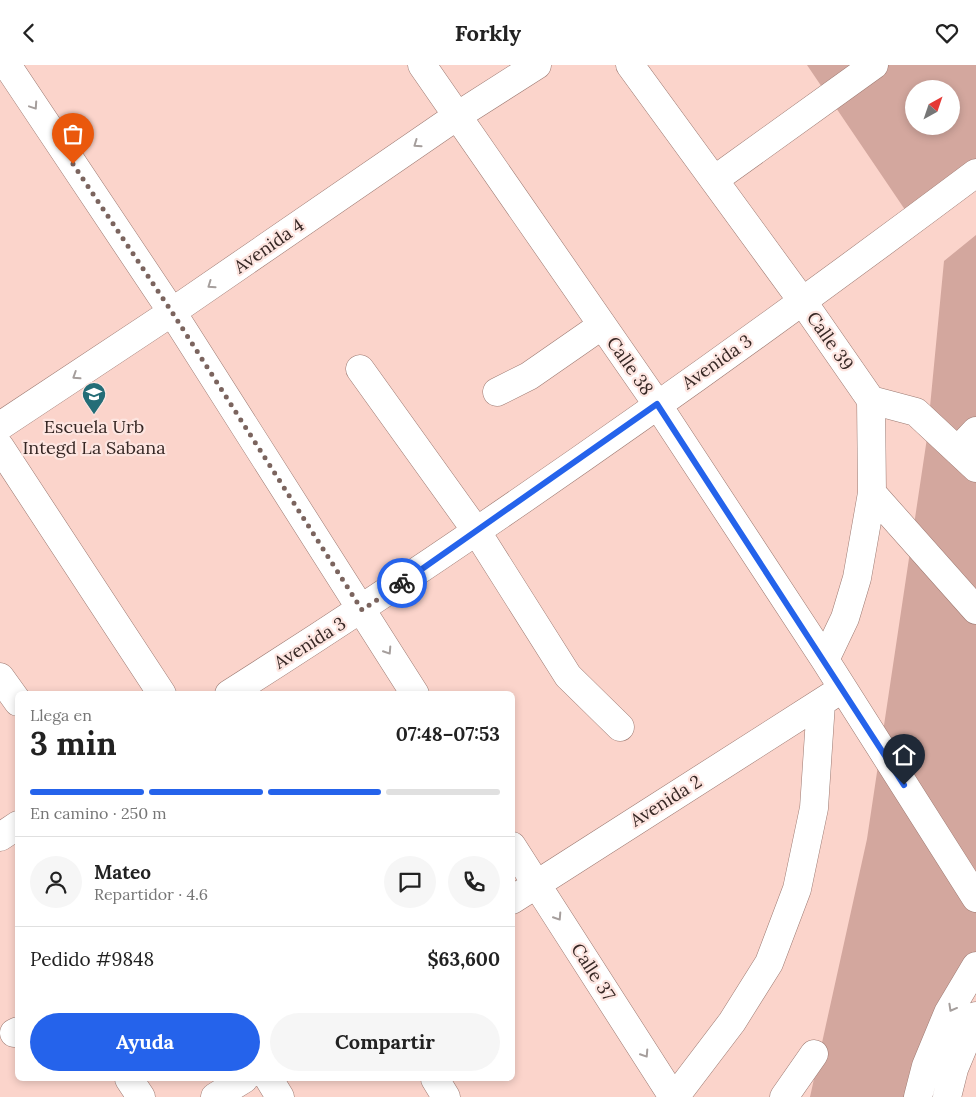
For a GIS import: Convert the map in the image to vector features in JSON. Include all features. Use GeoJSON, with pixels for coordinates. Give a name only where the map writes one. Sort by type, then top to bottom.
{"type":"FeatureCollection","features":[{"type":"Feature","properties":{"kind":"street"},"geometry":{"type":"LineString","coordinates":[[7,65],[172,312],[413,691]]}},
{"type":"Feature","properties":{"kind":"street","name":"Calle 38"},"geometry":{"type":"LineString","coordinates":[[422,65],[601,326],[657,404],[825,660],[976,898]]}},
{"type":"Feature","properties":{"kind":"street","name":"Avenida 4"},"geometry":{"type":"LineString","coordinates":[[0,425],[172,312],[457,116],[536,65]]}},
{"type":"Feature","properties":{"kind":"street","name":"Calle 39"},"geometry":{"type":"LineString","coordinates":[[630,65],[803,302],[871,400]]}},
{"type":"Feature","properties":{"kind":"street"},"geometry":{"type":"LineString","coordinates":[[714,180],[874,65]]}},
{"type":"Feature","properties":{"kind":"street","name":"Avenida 3"},"geometry":{"type":"LineString","coordinates":[[234,691],[362,610],[477,532],[803,302],[976,173]]}},
{"type":"Feature","properties":{"kind":"street"},"geometry":{"type":"LineString","coordinates":[[497,392],[529,376],[601,326]]}},
{"type":"Feature","properties":{"kind":"street"},"geometry":{"type":"LineString","coordinates":[[360,369],[477,532],[568,675],[620,727]]}},
{"type":"Feature","properties":{"kind":"street"},"geometry":{"type":"LineString","coordinates":[[825,660],[845,618],[857,578],[872,493],[871,400],[916,411],[970,450]]}},
{"type":"Feature","properties":{"kind":"street"},"geometry":{"type":"LineString","coordinates":[[0,447],[160,691]]}},
{"type":"Feature","properties":{"kind":"street"},"geometry":{"type":"LineString","coordinates":[[872,493],[976,610]]}},
{"type":"Feature","properties":{"kind":"street"},"geometry":{"type":"LineString","coordinates":[[0,677],[15,698]]}},
{"type":"Feature","properties":{"kind":"street"},"geometry":{"type":"LineString","coordinates":[[674,1097],[732,1022],[769,963],[797,889],[814,808],[820,703],[842,688]]}},
{"type":"Feature","properties":{"kind":"street","name":"Avenida 2"},"geometry":{"type":"LineString","coordinates":[[515,898],[820,703]]}},
{"type":"Feature","properties":{"kind":"street"},"geometry":{"type":"LineString","coordinates":[[0,837],[15,827]]}},
{"type":"Feature","properties":{"kind":"street","name":"Calle 37"},"geometry":{"type":"LineString","coordinates":[[515,851],[674,1097]]}},
{"type":"Feature","properties":{"kind":"street"},"geometry":{"type":"LineString","coordinates":[[918,1097],[926,1066],[948,1013],[976,966]]}},
{"type":"Feature","properties":{"kind":"street"},"geometry":{"type":"LineString","coordinates":[[947,1097],[954,1069],[976,1016]]}},
{"type":"Feature","properties":{"kind":"street"},"geometry":{"type":"LineString","coordinates":[[784,1097],[814,1054]]}},
{"type":"Feature","properties":{"kind":"street"},"geometry":{"type":"LineString","coordinates":[[130,1081],[142,1097]]}},
{"type":"Feature","properties":{"kind":"street"},"geometry":{"type":"LineString","coordinates":[[215,1097],[241,1081]]}},
{"type":"Feature","properties":{"kind":"street"},"geometry":{"type":"LineString","coordinates":[[270,1081],[280,1097]]}},
{"type":"Feature","properties":{"kind":"street"},"geometry":{"type":"LineString","coordinates":[[436,1081],[446,1097]]}},
{"type":"Feature","properties":{"kind":"shaded area"},"geometry":{"type":"Polygon","coordinates":[[[807,65],[976,65],[976,177],[916,226],[807,65]]]}},
{"type":"Feature","properties":{"kind":"shaded area"},"geometry":{"type":"Polygon","coordinates":[[[976,235],[976,963],[943,1010],[904,1097],[810,1097],[867,839],[927,438],[944,261],[976,235]]]}},
{"type":"Feature","properties":{"kind":"way so far"},"geometry":{"type":"LineString","coordinates":[[73,164],[172,312],[362,610],[402,583]]}},
{"type":"Feature","properties":{"kind":"place","name":"Escuela Urb Integd La Sabana"},"geometry":{"type":"Point","coordinates":[94,415]}},
{"type":"Feature","properties":{"kind":"route"},"geometry":{"type":"LineString","coordinates":[[402,583],[657,404],[825,660],[904,785]]}}]}
